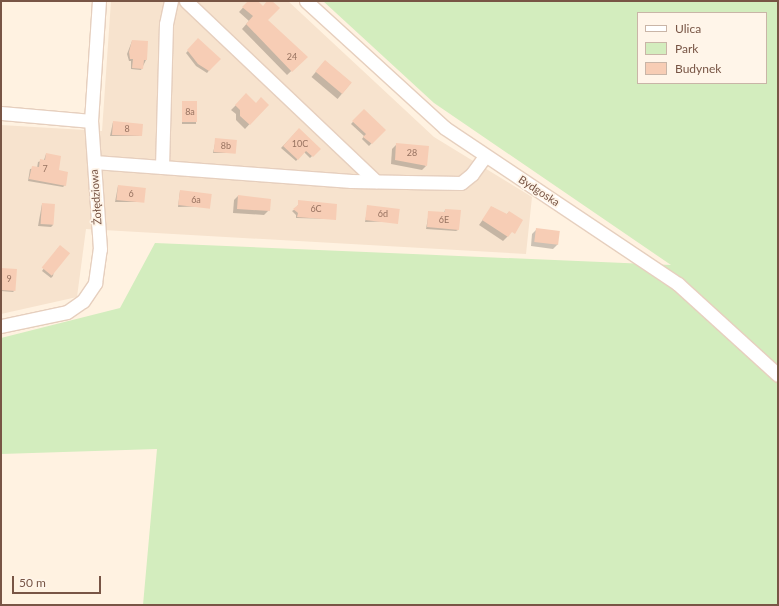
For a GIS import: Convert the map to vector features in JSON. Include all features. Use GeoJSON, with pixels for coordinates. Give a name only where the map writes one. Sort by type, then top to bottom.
{"type":"FeatureCollection","features":[{"type":"Feature","properties":{"kind":"street","name":"Żołędziowa"},"geometry":{"type":"LineString","coordinates":[[1,326],[67,312],[83,301],[92,288],[98,273],[100,249],[91,121],[99,1]]}},
{"type":"Feature","properties":{"kind":"street"},"geometry":{"type":"LineString","coordinates":[[162,167],[166,24],[171,1]]}},
{"type":"Feature","properties":{"kind":"street"},"geometry":{"type":"LineString","coordinates":[[186,1],[376,182]]}},
{"type":"Feature","properties":{"kind":"street","name":"Bydgoska"},"geometry":{"type":"LineString","coordinates":[[306,1],[427,113],[485,156],[678,284],[778,375]]}},
{"type":"Feature","properties":{"kind":"street"},"geometry":{"type":"LineString","coordinates":[[1,113],[91,121]]}},
{"type":"Feature","properties":{"kind":"street"},"geometry":{"type":"LineString","coordinates":[[94,162],[376,182],[460,183],[472,174],[485,156]]}},
{"type":"Feature","properties":{"kind":"shaded area"},"geometry":{"type":"Polygon","coordinates":[[[111,1],[288,1],[434,137],[532,197],[526,254],[86,229],[77,297],[1,314],[1,125],[102,131],[111,1]]]}},
{"type":"Feature","properties":{"kind":"green space"},"geometry":{"type":"Polygon","coordinates":[[[323,1],[778,1],[778,605],[143,605],[157,449],[1,454],[1,338],[120,308],[155,243],[671,265],[434,103],[323,1]]]}},
{"type":"Feature","properties":{"kind":"building"},"geometry":{"type":"Polygon","coordinates":[[[248,1],[258,1],[263,6],[267,1],[272,1],[280,8],[268,20],[308,57],[292,72],[246,24],[253,16],[242,7],[248,1]]]}},
{"type":"Feature","properties":{"kind":"building"},"geometry":{"type":"Polygon","coordinates":[[[198,38],[221,59],[209,71],[198,64],[187,50],[198,38]]]}},
{"type":"Feature","properties":{"kind":"building"},"geometry":{"type":"Polygon","coordinates":[[[132,40],[148,41],[147,60],[144,60],[143,69],[132,68],[133,59],[130,59],[129,52],[132,40]]]}},
{"type":"Feature","properties":{"kind":"building"},"geometry":{"type":"Polygon","coordinates":[[[325,60],[352,82],[342,94],[315,71],[325,60]]]}},
{"type":"Feature","properties":{"kind":"building"},"geometry":{"type":"Polygon","coordinates":[[[246,93],[256,103],[261,97],[269,105],[250,125],[240,116],[240,110],[235,105],[246,93]]]}},
{"type":"Feature","properties":{"kind":"building"},"geometry":{"type":"Polygon","coordinates":[[[182,101],[197,101],[197,122],[182,122],[182,101]]]}},
{"type":"Feature","properties":{"kind":"building"},"geometry":{"type":"Polygon","coordinates":[[[364,109],[386,130],[372,144],[363,137],[366,134],[352,121],[364,109]]]}},
{"type":"Feature","properties":{"kind":"building"},"geometry":{"type":"Polygon","coordinates":[[[113,121],[143,124],[142,136],[112,135],[113,121]]]}},
{"type":"Feature","properties":{"kind":"building"},"geometry":{"type":"Polygon","coordinates":[[[299,128],[321,149],[313,157],[306,151],[298,160],[283,146],[299,128]]]}},
{"type":"Feature","properties":{"kind":"building"},"geometry":{"type":"Polygon","coordinates":[[[215,138],[237,140],[236,154],[214,152],[215,138]]]}},
{"type":"Feature","properties":{"kind":"building"},"geometry":{"type":"Polygon","coordinates":[[[396,143],[429,146],[427,166],[395,160],[396,143]]]}},
{"type":"Feature","properties":{"kind":"building"},"geometry":{"type":"Polygon","coordinates":[[[46,153],[61,156],[59,170],[68,172],[66,186],[29,179],[32,166],[39,167],[40,159],[45,160],[46,153]]]}},
{"type":"Feature","properties":{"kind":"building"},"geometry":{"type":"Polygon","coordinates":[[[118,185],[146,188],[144,203],[116,200],[118,185]]]}},
{"type":"Feature","properties":{"kind":"building"},"geometry":{"type":"Polygon","coordinates":[[[180,190],[212,194],[210,209],[178,205],[180,190]]]}},
{"type":"Feature","properties":{"kind":"building"},"geometry":{"type":"Polygon","coordinates":[[[238,195],[271,199],[270,211],[237,209],[238,195]]]}},
{"type":"Feature","properties":{"kind":"building"},"geometry":{"type":"Polygon","coordinates":[[[298,200],[337,204],[336,220],[297,217],[298,213],[293,209],[298,205],[298,200]]]}},
{"type":"Feature","properties":{"kind":"building"},"geometry":{"type":"Polygon","coordinates":[[[42,203],[55,204],[54,225],[41,224],[42,203]]]}},
{"type":"Feature","properties":{"kind":"building"},"geometry":{"type":"Polygon","coordinates":[[[367,205],[400,209],[398,224],[365,220],[367,205]]]}},
{"type":"Feature","properties":{"kind":"building"},"geometry":{"type":"Polygon","coordinates":[[[491,206],[507,214],[509,211],[523,220],[515,234],[512,232],[508,237],[482,220],[491,206]]]}},
{"type":"Feature","properties":{"kind":"building"},"geometry":{"type":"Polygon","coordinates":[[[445,209],[461,210],[459,230],[427,227],[428,211],[445,212],[445,209]]]}},
{"type":"Feature","properties":{"kind":"building"},"geometry":{"type":"Polygon","coordinates":[[[536,228],[560,231],[558,245],[534,242],[536,228]]]}},
{"type":"Feature","properties":{"kind":"building"},"geometry":{"type":"Polygon","coordinates":[[[60,245],[70,253],[52,276],[42,268],[60,245]]]}},
{"type":"Feature","properties":{"kind":"building"},"geometry":{"type":"Polygon","coordinates":[[[1,268],[17,269],[15,291],[1,290],[1,268]]]}}]}
